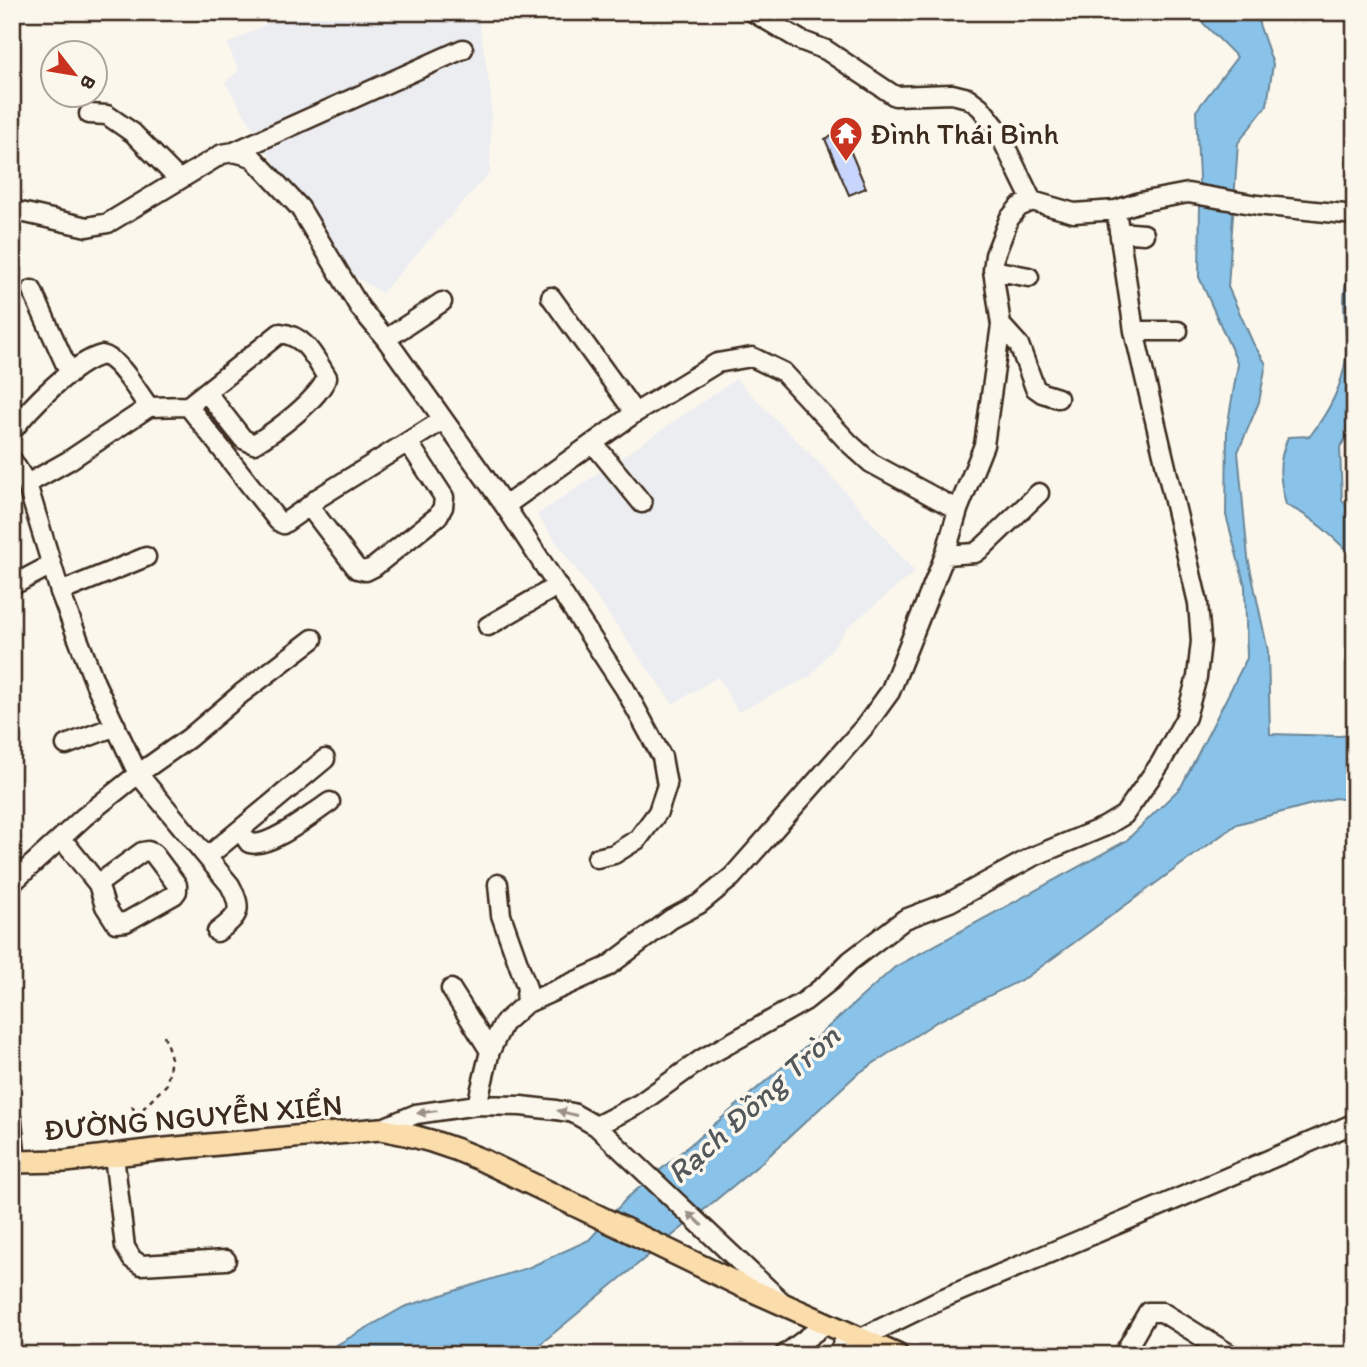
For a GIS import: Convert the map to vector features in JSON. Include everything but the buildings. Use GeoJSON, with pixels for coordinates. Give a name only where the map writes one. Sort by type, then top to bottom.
{"type":"FeatureCollection","features":[{"type":"Feature","properties":{"kind":"main road","name":"ĐƯỜNG NGUYỄN XIỂN"},"geometry":{"type":"LineString","coordinates":[[14,1162],[66,1161],[380,1129],[415,1135],[447,1145],[566,1201],[744,1275]]}},
{"type":"Feature","properties":{"kind":"main road"},"geometry":{"type":"LineString","coordinates":[[744,1275],[788,1307],[897,1355]]}},
{"type":"Feature","properties":{"kind":"street"},"geometry":{"type":"LineString","coordinates":[[753,12],[800,40],[826,50],[895,96],[952,94],[968,98],[980,107],[996,127],[1032,201]]}},
{"type":"Feature","properties":{"kind":"street"},"geometry":{"type":"LineString","coordinates":[[12,210],[88,227],[108,223],[222,154],[234,152],[463,48]]}},
{"type":"Feature","properties":{"kind":"street"},"geometry":{"type":"LineString","coordinates":[[89,114],[107,115],[133,133],[179,180]]}},
{"type":"Feature","properties":{"kind":"street"},"geometry":{"type":"LineString","coordinates":[[234,152],[252,157],[300,208],[360,308],[386,339],[505,506],[625,689],[662,757],[667,785],[658,813],[638,839],[614,854],[597,858]]}},
{"type":"Feature","properties":{"kind":"street"},"geometry":{"type":"LineString","coordinates":[[477,1105],[490,1051],[503,1024],[525,1004],[607,967],[671,919],[699,904],[732,877],[866,725],[890,692],[946,555],[958,510],[984,445],[1001,325],[993,270],[995,256],[1009,219],[1019,207],[1032,201],[1074,213],[1116,210],[1140,202],[1188,193],[1257,205],[1355,215]]}},
{"type":"Feature","properties":{"kind":"street"},"geometry":{"type":"LineString","coordinates":[[596,1126],[639,1104],[702,1059],[805,1001],[850,961],[905,919],[950,902],[1032,857],[1104,827],[1124,815],[1186,717],[1197,677],[1201,641],[1198,603],[1134,331],[1116,210]]}},
{"type":"Feature","properties":{"kind":"street"},"geometry":{"type":"LineString","coordinates":[[1119,232],[1144,234]]}},
{"type":"Feature","properties":{"kind":"street"},"geometry":{"type":"LineString","coordinates":[[993,270],[1029,277]]}},
{"type":"Feature","properties":{"kind":"street"},"geometry":{"type":"LineString","coordinates":[[32,290],[70,374]]}},
{"type":"Feature","properties":{"kind":"street"},"geometry":{"type":"LineString","coordinates":[[551,296],[635,413]]}},
{"type":"Feature","properties":{"kind":"street"},"geometry":{"type":"LineString","coordinates":[[386,339],[442,302]]}},
{"type":"Feature","properties":{"kind":"street"},"geometry":{"type":"LineString","coordinates":[[1001,325],[1019,345],[1035,388],[1058,398]]}},
{"type":"Feature","properties":{"kind":"street"},"geometry":{"type":"LineString","coordinates":[[1134,331],[1178,331]]}},
{"type":"Feature","properties":{"kind":"street"},"geometry":{"type":"LineString","coordinates":[[27,484],[68,461],[149,407],[188,406],[280,333],[293,335],[308,348],[327,377],[323,387],[315,395],[268,436],[254,443],[243,439],[207,393]]}},
{"type":"Feature","properties":{"kind":"street"},"geometry":{"type":"LineString","coordinates":[[12,431],[32,405],[97,356],[110,356],[149,407]]}},
{"type":"Feature","properties":{"kind":"street"},"geometry":{"type":"LineString","coordinates":[[505,506],[635,413],[718,363],[752,357],[783,372],[871,463],[958,510]]}},
{"type":"Feature","properties":{"kind":"street"},"geometry":{"type":"LineString","coordinates":[[188,406],[283,524],[318,498],[443,420]]}},
{"type":"Feature","properties":{"kind":"street"},"geometry":{"type":"LineString","coordinates":[[309,506],[357,569],[366,571],[374,567],[438,516],[443,507],[444,497],[408,442]]}},
{"type":"Feature","properties":{"kind":"street"},"geometry":{"type":"LineString","coordinates":[[593,443],[642,503]]}},
{"type":"Feature","properties":{"kind":"street"},"geometry":{"type":"LineString","coordinates":[[12,460],[27,484],[60,592],[95,683],[138,774],[230,884],[239,902],[233,920],[217,932]]}},
{"type":"Feature","properties":{"kind":"street"},"geometry":{"type":"LineString","coordinates":[[946,555],[975,552],[983,547],[1039,493]]}},
{"type":"Feature","properties":{"kind":"street"},"geometry":{"type":"LineString","coordinates":[[60,592],[146,557]]}},
{"type":"Feature","properties":{"kind":"street"},"geometry":{"type":"LineString","coordinates":[[15,582],[51,565]]}},
{"type":"Feature","properties":{"kind":"street"},"geometry":{"type":"LineString","coordinates":[[488,626],[557,586]]}},
{"type":"Feature","properties":{"kind":"street"},"geometry":{"type":"LineString","coordinates":[[12,883],[138,774],[313,639]]}},
{"type":"Feature","properties":{"kind":"street"},"geometry":{"type":"LineString","coordinates":[[66,745],[116,726]]}},
{"type":"Feature","properties":{"kind":"street"},"geometry":{"type":"LineString","coordinates":[[208,857],[325,759]]}},
{"type":"Feature","properties":{"kind":"street"},"geometry":{"type":"LineString","coordinates":[[240,830],[249,843],[261,844],[330,802]]}},
{"type":"Feature","properties":{"kind":"street"},"geometry":{"type":"LineString","coordinates":[[61,838],[99,884],[105,906],[116,923],[121,924],[177,891],[177,885],[153,853],[148,851],[142,852],[99,884]]}},
{"type":"Feature","properties":{"kind":"street"},"geometry":{"type":"LineString","coordinates":[[498,884],[501,915],[527,988],[525,1004]]}},
{"type":"Feature","properties":{"kind":"street"},"geometry":{"type":"LineString","coordinates":[[451,989],[490,1051]]}},
{"type":"Feature","properties":{"kind":"street","name":"ĐƯỜNG NGUYỄN XIỂN"},"geometry":{"type":"LineString","coordinates":[[380,1129],[416,1114],[477,1105],[521,1106],[573,1113],[596,1126],[744,1275]]}},
{"type":"Feature","properties":{"kind":"street"},"geometry":{"type":"LineString","coordinates":[[12,1121],[14,1162]]}},
{"type":"Feature","properties":{"kind":"street"},"geometry":{"type":"LineString","coordinates":[[837,1355],[855,1336],[1355,1123]]}},
{"type":"Feature","properties":{"kind":"street"},"geometry":{"type":"LineString","coordinates":[[114,1156],[125,1247],[132,1259],[141,1265],[226,1261]]}},
{"type":"Feature","properties":{"kind":"street"},"geometry":{"type":"LineString","coordinates":[[1123,1355],[1148,1312],[1162,1312],[1231,1355]]}},
{"type":"Feature","properties":{"kind":"street"},"geometry":{"type":"LineString","coordinates":[[783,1355],[827,1324]]}},
{"type":"Feature","properties":{"kind":"path"},"geometry":{"type":"LineString","coordinates":[[136,1116],[167,1084],[172,1058],[164,1035]]}},
{"type":"Feature","properties":{"kind":"path"},"geometry":{"type":"LineString","coordinates":[[132,1106],[155,1150]]}},
{"type":"Feature","properties":{"kind":"shaded area"},"geometry":{"type":"Polygon","coordinates":[[[314,12],[471,12],[479,22],[491,94],[490,172],[382,293],[349,273],[303,215],[225,82],[239,71],[227,44],[270,22],[314,12]]]}},
{"type":"Feature","properties":{"kind":"shaded area"},"geometry":{"type":"Polygon","coordinates":[[[736,379],[828,472],[915,572],[849,626],[811,676],[738,712],[718,677],[673,704],[537,515],[736,379]]]}},
{"type":"Feature","properties":{"kind":"water","name":"Rạch Đồng Tròn"},"geometry":{"type":"Polygon","coordinates":[[[1192,12],[1259,12],[1259,24],[1273,64],[1267,105],[1238,143],[1228,287],[1253,343],[1266,364],[1259,402],[1238,452],[1248,558],[1268,651],[1270,734],[1355,734],[1355,801],[1335,798],[1237,824],[1027,977],[936,1022],[856,1075],[761,1163],[538,1346],[515,1355],[319,1355],[404,1307],[530,1267],[589,1240],[627,1198],[798,1054],[895,967],[1126,841],[1181,787],[1247,658],[1245,586],[1226,515],[1227,428],[1238,364],[1199,277],[1200,201],[1196,111],[1237,57],[1192,12]]]}},
{"type":"Feature","properties":{"kind":"water"},"geometry":{"type":"Polygon","coordinates":[[[1351,273],[1355,273],[1355,425],[1340,447],[1342,500],[1355,514],[1355,559],[1315,522],[1286,505],[1280,471],[1288,437],[1310,436],[1338,390],[1347,349],[1344,301],[1347,280],[1351,273]]]}},
{"type":"Feature","properties":{"kind":"place","name":"Đình Thái Bình"},"geometry":{"type":"Point","coordinates":[846,163]}}]}
